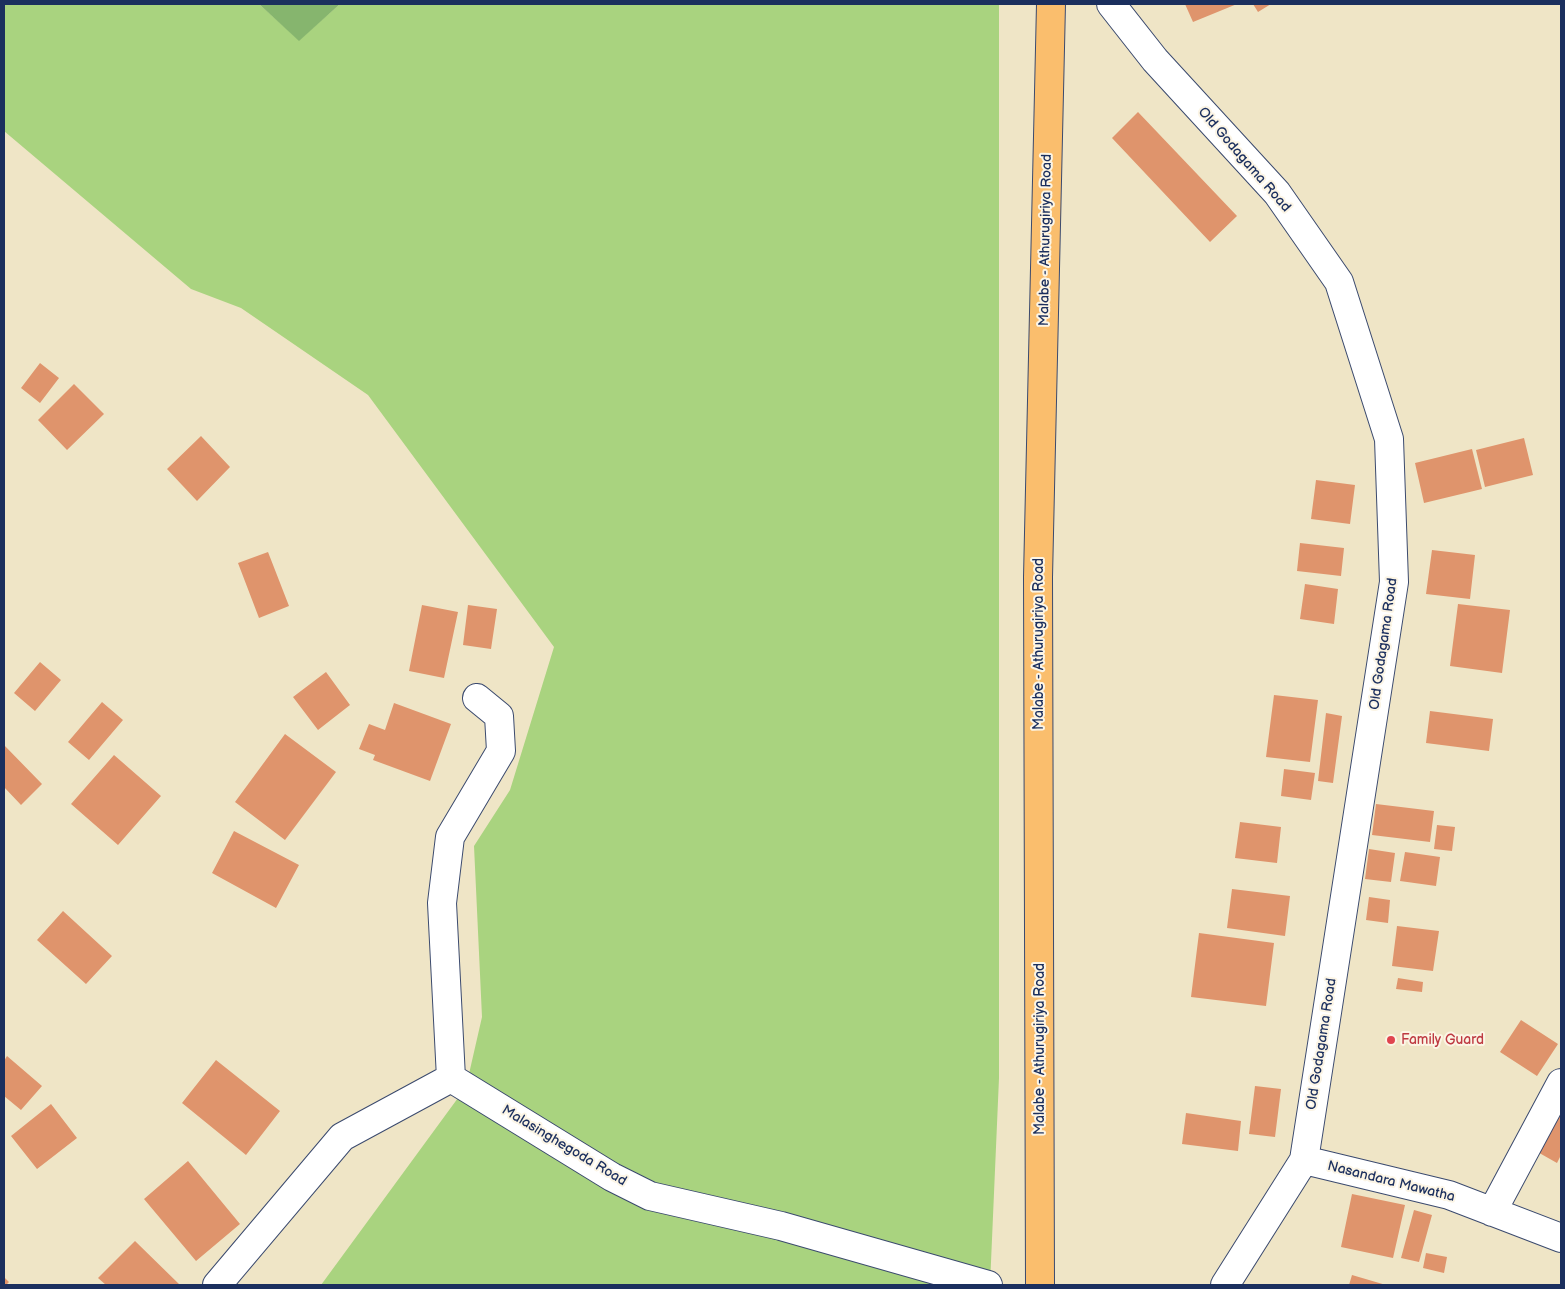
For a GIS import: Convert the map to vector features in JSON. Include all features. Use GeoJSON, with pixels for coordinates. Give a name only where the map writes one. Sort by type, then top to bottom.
{"type":"FeatureCollection","features":[{"type":"Feature","properties":{"kind":"main road","name":"Malabe - Athurugiriya Road"},"geometry":{"type":"LineString","coordinates":[[1040,1285],[1038,577],[1051,4]]}},
{"type":"Feature","properties":{"kind":"street","name":"Old Godagama Road"},"geometry":{"type":"LineString","coordinates":[[1111,4],[1155,60],[1277,193],[1339,282],[1389,439],[1394,582],[1304,1160],[1225,1285]]}},
{"type":"Feature","properties":{"kind":"street"},"geometry":{"type":"LineString","coordinates":[[217,1285],[342,1137],[451,1078],[442,904],[450,837],[501,751],[499,716],[477,698]]}},
{"type":"Feature","properties":{"kind":"street","name":"Malasinghegoda Road"},"geometry":{"type":"LineString","coordinates":[[451,1078],[612,1177],[650,1196],[781,1226],[988,1285]]}},
{"type":"Feature","properties":{"kind":"street"},"geometry":{"type":"LineString","coordinates":[[1492,1212],[1561,1083]]}},
{"type":"Feature","properties":{"kind":"street","name":"Nasandara Mawatha"},"geometry":{"type":"LineString","coordinates":[[1304,1160],[1449,1195],[1561,1238]]}},
{"type":"Feature","properties":{"kind":"green space"},"geometry":{"type":"Polygon","coordinates":[[[4,4],[259,4],[299,40],[340,4],[999,4],[999,1078],[990,1285],[321,1285],[466,1087],[482,1017],[474,846],[510,790],[554,647],[368,395],[241,308],[191,289],[4,131],[4,4]]]}},
{"type":"Feature","properties":{"kind":"green space"},"geometry":{"type":"Polygon","coordinates":[[[259,4],[340,4],[299,41],[259,4]]]}},
{"type":"Feature","properties":{"kind":"building"},"geometry":{"type":"Polygon","coordinates":[[[1185,4],[1237,4],[1193,22],[1185,4]]]}},
{"type":"Feature","properties":{"kind":"building"},"geometry":{"type":"Polygon","coordinates":[[[1253,4],[1271,4],[1258,12],[1253,4]]]}},
{"type":"Feature","properties":{"kind":"building"},"geometry":{"type":"Polygon","coordinates":[[[1138,112],[1237,216],[1210,242],[1112,138],[1138,112]]]}},
{"type":"Feature","properties":{"kind":"building"},"geometry":{"type":"Polygon","coordinates":[[[40,363],[59,378],[40,403],[21,388],[40,363]]]}},
{"type":"Feature","properties":{"kind":"building"},"geometry":{"type":"Polygon","coordinates":[[[74,384],[104,414],[67,450],[38,420],[74,384]]]}},
{"type":"Feature","properties":{"kind":"building"},"geometry":{"type":"Polygon","coordinates":[[[201,436],[230,467],[197,501],[167,469],[201,436]]]}},
{"type":"Feature","properties":{"kind":"building"},"geometry":{"type":"Polygon","coordinates":[[[1524,438],[1533,475],[1485,487],[1476,450],[1524,438]]]}},
{"type":"Feature","properties":{"kind":"building"},"geometry":{"type":"Polygon","coordinates":[[[1472,449],[1482,489],[1424,503],[1415,463],[1472,449]]]}},
{"type":"Feature","properties":{"kind":"building"},"geometry":{"type":"Polygon","coordinates":[[[1316,480],[1355,485],[1350,524],[1311,519],[1316,480]]]}},
{"type":"Feature","properties":{"kind":"building"},"geometry":{"type":"Polygon","coordinates":[[[1300,543],[1344,548],[1341,576],[1297,571],[1300,543]]]}},
{"type":"Feature","properties":{"kind":"building"},"geometry":{"type":"Polygon","coordinates":[[[1432,550],[1475,555],[1470,599],[1426,594],[1432,550]]]}},
{"type":"Feature","properties":{"kind":"building"},"geometry":{"type":"Polygon","coordinates":[[[268,552],[289,606],[259,618],[238,563],[268,552]]]}},
{"type":"Feature","properties":{"kind":"building"},"geometry":{"type":"Polygon","coordinates":[[[1305,584],[1338,589],[1334,624],[1300,619],[1305,584]]]}},
{"type":"Feature","properties":{"kind":"building"},"geometry":{"type":"Polygon","coordinates":[[[1458,604],[1510,610],[1502,673],[1450,666],[1458,604]]]}},
{"type":"Feature","properties":{"kind":"building"},"geometry":{"type":"Polygon","coordinates":[[[422,605],[458,612],[444,678],[409,671],[422,605]]]}},
{"type":"Feature","properties":{"kind":"building"},"geometry":{"type":"Polygon","coordinates":[[[468,605],[497,609],[491,649],[463,645],[468,605]]]}},
{"type":"Feature","properties":{"kind":"building"},"geometry":{"type":"Polygon","coordinates":[[[40,662],[61,680],[35,711],[14,693],[40,662]]]}},
{"type":"Feature","properties":{"kind":"building"},"geometry":{"type":"Polygon","coordinates":[[[326,672],[350,705],[318,730],[293,697],[326,672]]]}},
{"type":"Feature","properties":{"kind":"building"},"geometry":{"type":"Polygon","coordinates":[[[1274,695],[1318,700],[1310,762],[1266,757],[1274,695]]]}},
{"type":"Feature","properties":{"kind":"building"},"geometry":{"type":"Polygon","coordinates":[[[102,702],[123,720],[89,760],[68,742],[102,702]]]}},
{"type":"Feature","properties":{"kind":"building"},"geometry":{"type":"Polygon","coordinates":[[[394,703],[451,724],[430,781],[373,760],[375,755],[359,749],[369,724],[385,730],[394,703]]]}},
{"type":"Feature","properties":{"kind":"building"},"geometry":{"type":"Polygon","coordinates":[[[1430,711],[1493,719],[1489,751],[1426,743],[1430,711]]]}},
{"type":"Feature","properties":{"kind":"building"},"geometry":{"type":"Polygon","coordinates":[[[1326,713],[1342,716],[1333,783],[1318,781],[1326,713]]]}},
{"type":"Feature","properties":{"kind":"building"},"geometry":{"type":"Polygon","coordinates":[[[285,734],[336,772],[285,840],[235,802],[285,734]]]}},
{"type":"Feature","properties":{"kind":"building"},"geometry":{"type":"Polygon","coordinates":[[[4,745],[42,784],[21,805],[4,787],[4,745]]]}},
{"type":"Feature","properties":{"kind":"building"},"geometry":{"type":"Polygon","coordinates":[[[114,755],[161,796],[118,845],[71,804],[114,755]]]}},
{"type":"Feature","properties":{"kind":"building"},"geometry":{"type":"Polygon","coordinates":[[[1284,769],[1315,773],[1311,800],[1281,796],[1284,769]]]}},
{"type":"Feature","properties":{"kind":"building"},"geometry":{"type":"Polygon","coordinates":[[[1376,804],[1434,811],[1430,842],[1372,835],[1376,804]]]}},
{"type":"Feature","properties":{"kind":"building"},"geometry":{"type":"Polygon","coordinates":[[[1240,822],[1281,827],[1277,863],[1235,858],[1240,822]]]}},
{"type":"Feature","properties":{"kind":"building"},"geometry":{"type":"Polygon","coordinates":[[[1437,825],[1455,827],[1452,851],[1434,849],[1437,825]]]}},
{"type":"Feature","properties":{"kind":"building"},"geometry":{"type":"Polygon","coordinates":[[[234,831],[299,865],[276,908],[212,873],[234,831]]]}},
{"type":"Feature","properties":{"kind":"building"},"geometry":{"type":"Polygon","coordinates":[[[1369,849],[1395,853],[1391,882],[1365,879],[1369,849]]]}},
{"type":"Feature","properties":{"kind":"building"},"geometry":{"type":"Polygon","coordinates":[[[1405,852],[1440,857],[1436,886],[1400,881],[1405,852]]]}},
{"type":"Feature","properties":{"kind":"building"},"geometry":{"type":"Polygon","coordinates":[[[1232,889],[1290,896],[1285,936],[1227,928],[1232,889]]]}},
{"type":"Feature","properties":{"kind":"building"},"geometry":{"type":"Polygon","coordinates":[[[1369,897],[1390,900],[1388,923],[1366,920],[1369,897]]]}},
{"type":"Feature","properties":{"kind":"building"},"geometry":{"type":"Polygon","coordinates":[[[63,911],[112,956],[86,984],[37,940],[63,911]]]}},
{"type":"Feature","properties":{"kind":"building"},"geometry":{"type":"Polygon","coordinates":[[[1397,926],[1439,931],[1433,971],[1392,966],[1397,926]]]}},
{"type":"Feature","properties":{"kind":"building"},"geometry":{"type":"Polygon","coordinates":[[[1199,933],[1274,943],[1266,1006],[1191,997],[1199,933]]]}},
{"type":"Feature","properties":{"kind":"building"},"geometry":{"type":"Polygon","coordinates":[[[1398,978],[1423,982],[1422,992],[1396,989],[1398,978]]]}},
{"type":"Feature","properties":{"kind":"building"},"geometry":{"type":"Polygon","coordinates":[[[1521,1020],[1558,1044],[1537,1076],[1500,1052],[1521,1020]]]}},
{"type":"Feature","properties":{"kind":"building"},"geometry":{"type":"Polygon","coordinates":[[[7,1056],[42,1086],[21,1110],[4,1096],[4,1061],[7,1056]]]}},
{"type":"Feature","properties":{"kind":"building"},"geometry":{"type":"Polygon","coordinates":[[[216,1060],[280,1111],[246,1155],[182,1103],[216,1060]]]}},
{"type":"Feature","properties":{"kind":"building"},"geometry":{"type":"Polygon","coordinates":[[[1255,1086],[1281,1089],[1275,1137],[1249,1134],[1255,1086]]]}},
{"type":"Feature","properties":{"kind":"building"},"geometry":{"type":"Polygon","coordinates":[[[51,1104],[77,1138],[37,1169],[11,1136],[51,1104]]]}},
{"type":"Feature","properties":{"kind":"building"},"geometry":{"type":"Polygon","coordinates":[[[1561,1111],[1561,1155],[1557,1163],[1534,1150],[1561,1111]]]}},
{"type":"Feature","properties":{"kind":"building"},"geometry":{"type":"Polygon","coordinates":[[[1186,1113],[1241,1121],[1238,1151],[1182,1144],[1186,1113]]]}},
{"type":"Feature","properties":{"kind":"building"},"geometry":{"type":"Polygon","coordinates":[[[188,1161],[240,1224],[196,1261],[144,1199],[188,1161]]]}},
{"type":"Feature","properties":{"kind":"building"},"geometry":{"type":"Polygon","coordinates":[[[1352,1194],[1405,1205],[1393,1258],[1341,1247],[1352,1194]]]}},
{"type":"Feature","properties":{"kind":"building"},"geometry":{"type":"Polygon","coordinates":[[[1414,1210],[1432,1215],[1419,1262],[1401,1258],[1414,1210]]]}},
{"type":"Feature","properties":{"kind":"building"},"geometry":{"type":"Polygon","coordinates":[[[135,1241],[180,1285],[106,1285],[98,1278],[135,1241]]]}},
{"type":"Feature","properties":{"kind":"building"},"geometry":{"type":"Polygon","coordinates":[[[1426,1253],[1447,1257],[1444,1273],[1423,1268],[1426,1253]]]}},
{"type":"Feature","properties":{"kind":"building"},"geometry":{"type":"Polygon","coordinates":[[[1352,1275],[1386,1285],[1349,1285],[1352,1275]]]}},
{"type":"Feature","properties":{"kind":"building"},"geometry":{"type":"Polygon","coordinates":[[[4,1277],[9,1282],[6,1285],[4,1285],[4,1277]]]}},
{"type":"Feature","properties":{"kind":"place","name":"Family Guard"},"geometry":{"type":"Point","coordinates":[1391,1040]}}]}
